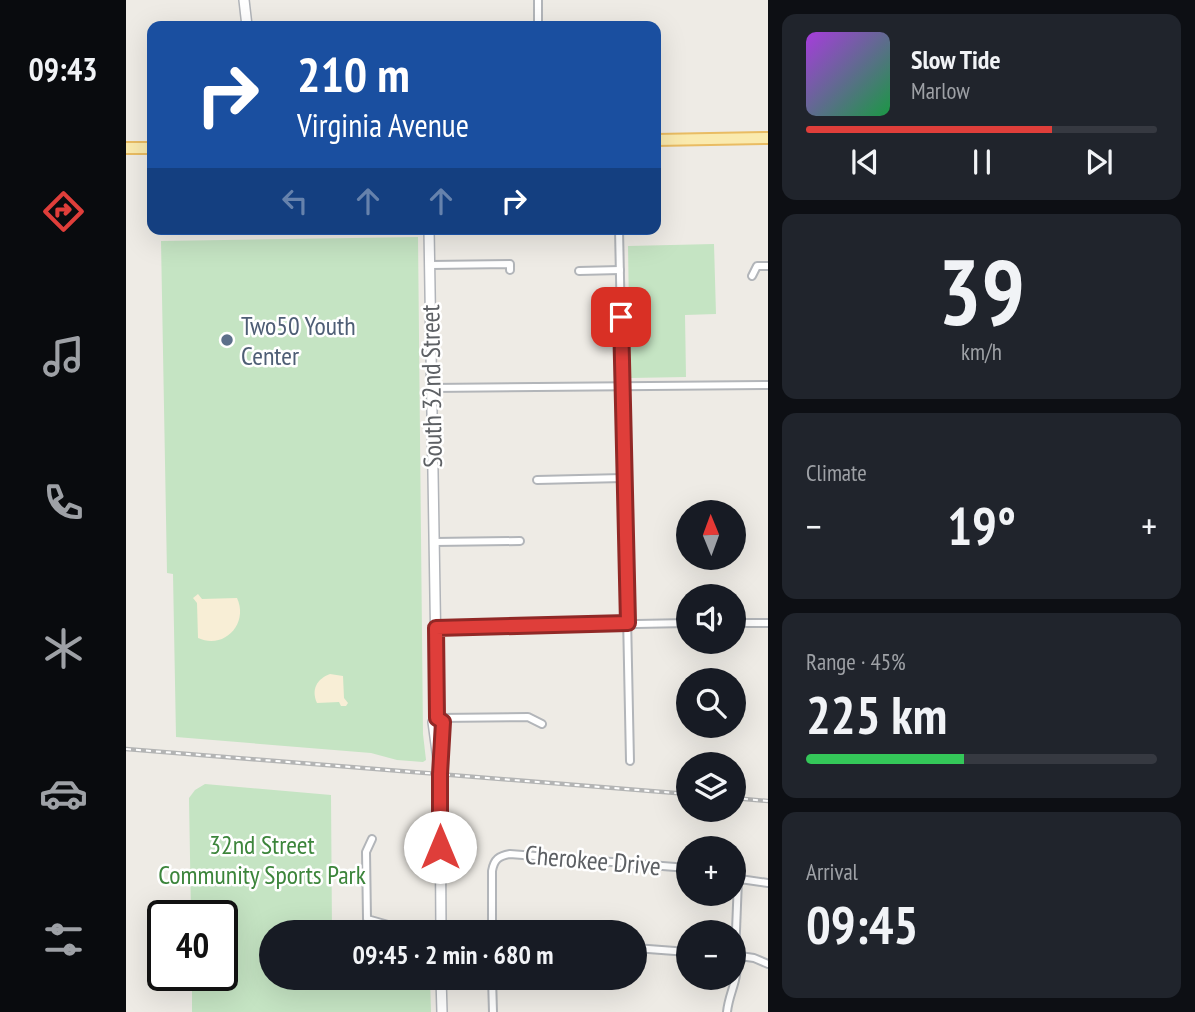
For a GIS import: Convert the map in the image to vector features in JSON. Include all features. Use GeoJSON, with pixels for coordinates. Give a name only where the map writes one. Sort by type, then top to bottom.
{"type":"FeatureCollection","features":[{"type":"Feature","properties":{"kind":"main road"},"geometry":{"type":"LineString","coordinates":[[661,140],[768,138]]}},
{"type":"Feature","properties":{"kind":"main road"},"geometry":{"type":"LineString","coordinates":[[126,148],[147,148]]}},
{"type":"Feature","properties":{"kind":"street"},"geometry":{"type":"LineString","coordinates":[[244,0],[246,21]]}},
{"type":"Feature","properties":{"kind":"street"},"geometry":{"type":"LineString","coordinates":[[538,0],[538,21]]}},
{"type":"Feature","properties":{"kind":"street","name":"South 32nd Street"},"geometry":{"type":"LineString","coordinates":[[429,235],[437,718],[433,722],[440,774],[440,920]]}},
{"type":"Feature","properties":{"kind":"street"},"geometry":{"type":"LineString","coordinates":[[619,235],[630,761]]}},
{"type":"Feature","properties":{"kind":"street"},"geometry":{"type":"LineString","coordinates":[[430,265],[510,264],[510,270]]}},
{"type":"Feature","properties":{"kind":"street"},"geometry":{"type":"LineString","coordinates":[[752,276],[757,266],[768,266]]}},
{"type":"Feature","properties":{"kind":"street"},"geometry":{"type":"LineString","coordinates":[[579,271],[620,270]]}},
{"type":"Feature","properties":{"kind":"street"},"geometry":{"type":"LineString","coordinates":[[430,388],[768,385]]}},
{"type":"Feature","properties":{"kind":"street"},"geometry":{"type":"LineString","coordinates":[[537,480],[623,478]]}},
{"type":"Feature","properties":{"kind":"street"},"geometry":{"type":"LineString","coordinates":[[434,542],[520,541]]}},
{"type":"Feature","properties":{"kind":"street"},"geometry":{"type":"LineString","coordinates":[[436,628],[676,623]]}},
{"type":"Feature","properties":{"kind":"street"},"geometry":{"type":"LineString","coordinates":[[746,623],[768,623]]}},
{"type":"Feature","properties":{"kind":"street"},"geometry":{"type":"LineString","coordinates":[[437,718],[528,718],[542,724]]}},
{"type":"Feature","properties":{"kind":"street"},"geometry":{"type":"LineString","coordinates":[[370,920],[367,919],[366,852],[372,839]]}},
{"type":"Feature","properties":{"kind":"street","name":"Cherokee Drive"},"geometry":{"type":"LineString","coordinates":[[492,920],[492,871],[493,863],[499,856],[510,854],[676,867]]}},
{"type":"Feature","properties":{"kind":"street"},"geometry":{"type":"LineString","coordinates":[[746,880],[768,883]]}},
{"type":"Feature","properties":{"kind":"street"},"geometry":{"type":"LineString","coordinates":[[647,949],[676,951]]}},
{"type":"Feature","properties":{"kind":"street"},"geometry":{"type":"LineString","coordinates":[[746,957],[768,964]]}},
{"type":"Feature","properties":{"kind":"street"},"geometry":{"type":"LineString","coordinates":[[442,990],[442,1012]]}},
{"type":"Feature","properties":{"kind":"street"},"geometry":{"type":"LineString","coordinates":[[492,990],[493,1012]]}},
{"type":"Feature","properties":{"kind":"street"},"geometry":{"type":"LineString","coordinates":[[727,1012],[733,990]]}},
{"type":"Feature","properties":{"kind":"green space"},"geometry":{"type":"Polygon","coordinates":[[[418,237],[423,734],[426,760],[397,760],[371,753],[176,737],[173,574],[167,573],[161,241],[418,237]]]}},
{"type":"Feature","properties":{"kind":"green space"},"geometry":{"type":"Polygon","coordinates":[[[714,244],[716,314],[685,315],[686,377],[630,378],[628,246],[714,244]]]}},
{"type":"Feature","properties":{"kind":"green space","name":"32nd Street Community Sports Park"},"geometry":{"type":"Polygon","coordinates":[[[205,784],[331,795],[332,920],[259,920],[259,990],[430,990],[431,1012],[192,1012],[192,991],[238,991],[238,900],[191,900],[189,798],[205,784]]]}},
{"type":"Feature","properties":{"kind":"sand"},"geometry":{"type":"Polygon","coordinates":[[[198,594],[202,599],[237,598],[240,617],[232,632],[217,640],[198,638],[197,603],[193,598],[198,594]]]}},
{"type":"Feature","properties":{"kind":"sand"},"geometry":{"type":"Polygon","coordinates":[[[330,674],[343,676],[344,698],[348,703],[346,706],[341,706],[339,702],[317,703],[316,685],[330,674]]]}},
{"type":"Feature","properties":{"kind":"railway"},"geometry":{"type":"LineString","coordinates":[[126,749],[676,793]]}},
{"type":"Feature","properties":{"kind":"railway"},"geometry":{"type":"LineString","coordinates":[[746,799],[768,801]]}},
{"type":"Feature","properties":{"kind":"place","name":"Two50 Youth Center"},"geometry":{"type":"Point","coordinates":[227,340]}},
{"type":"Feature","properties":{"kind":"route"},"geometry":{"type":"LineString","coordinates":[[440,847],[443,722],[437,718],[436,628],[628,623],[621,317]]}}]}
